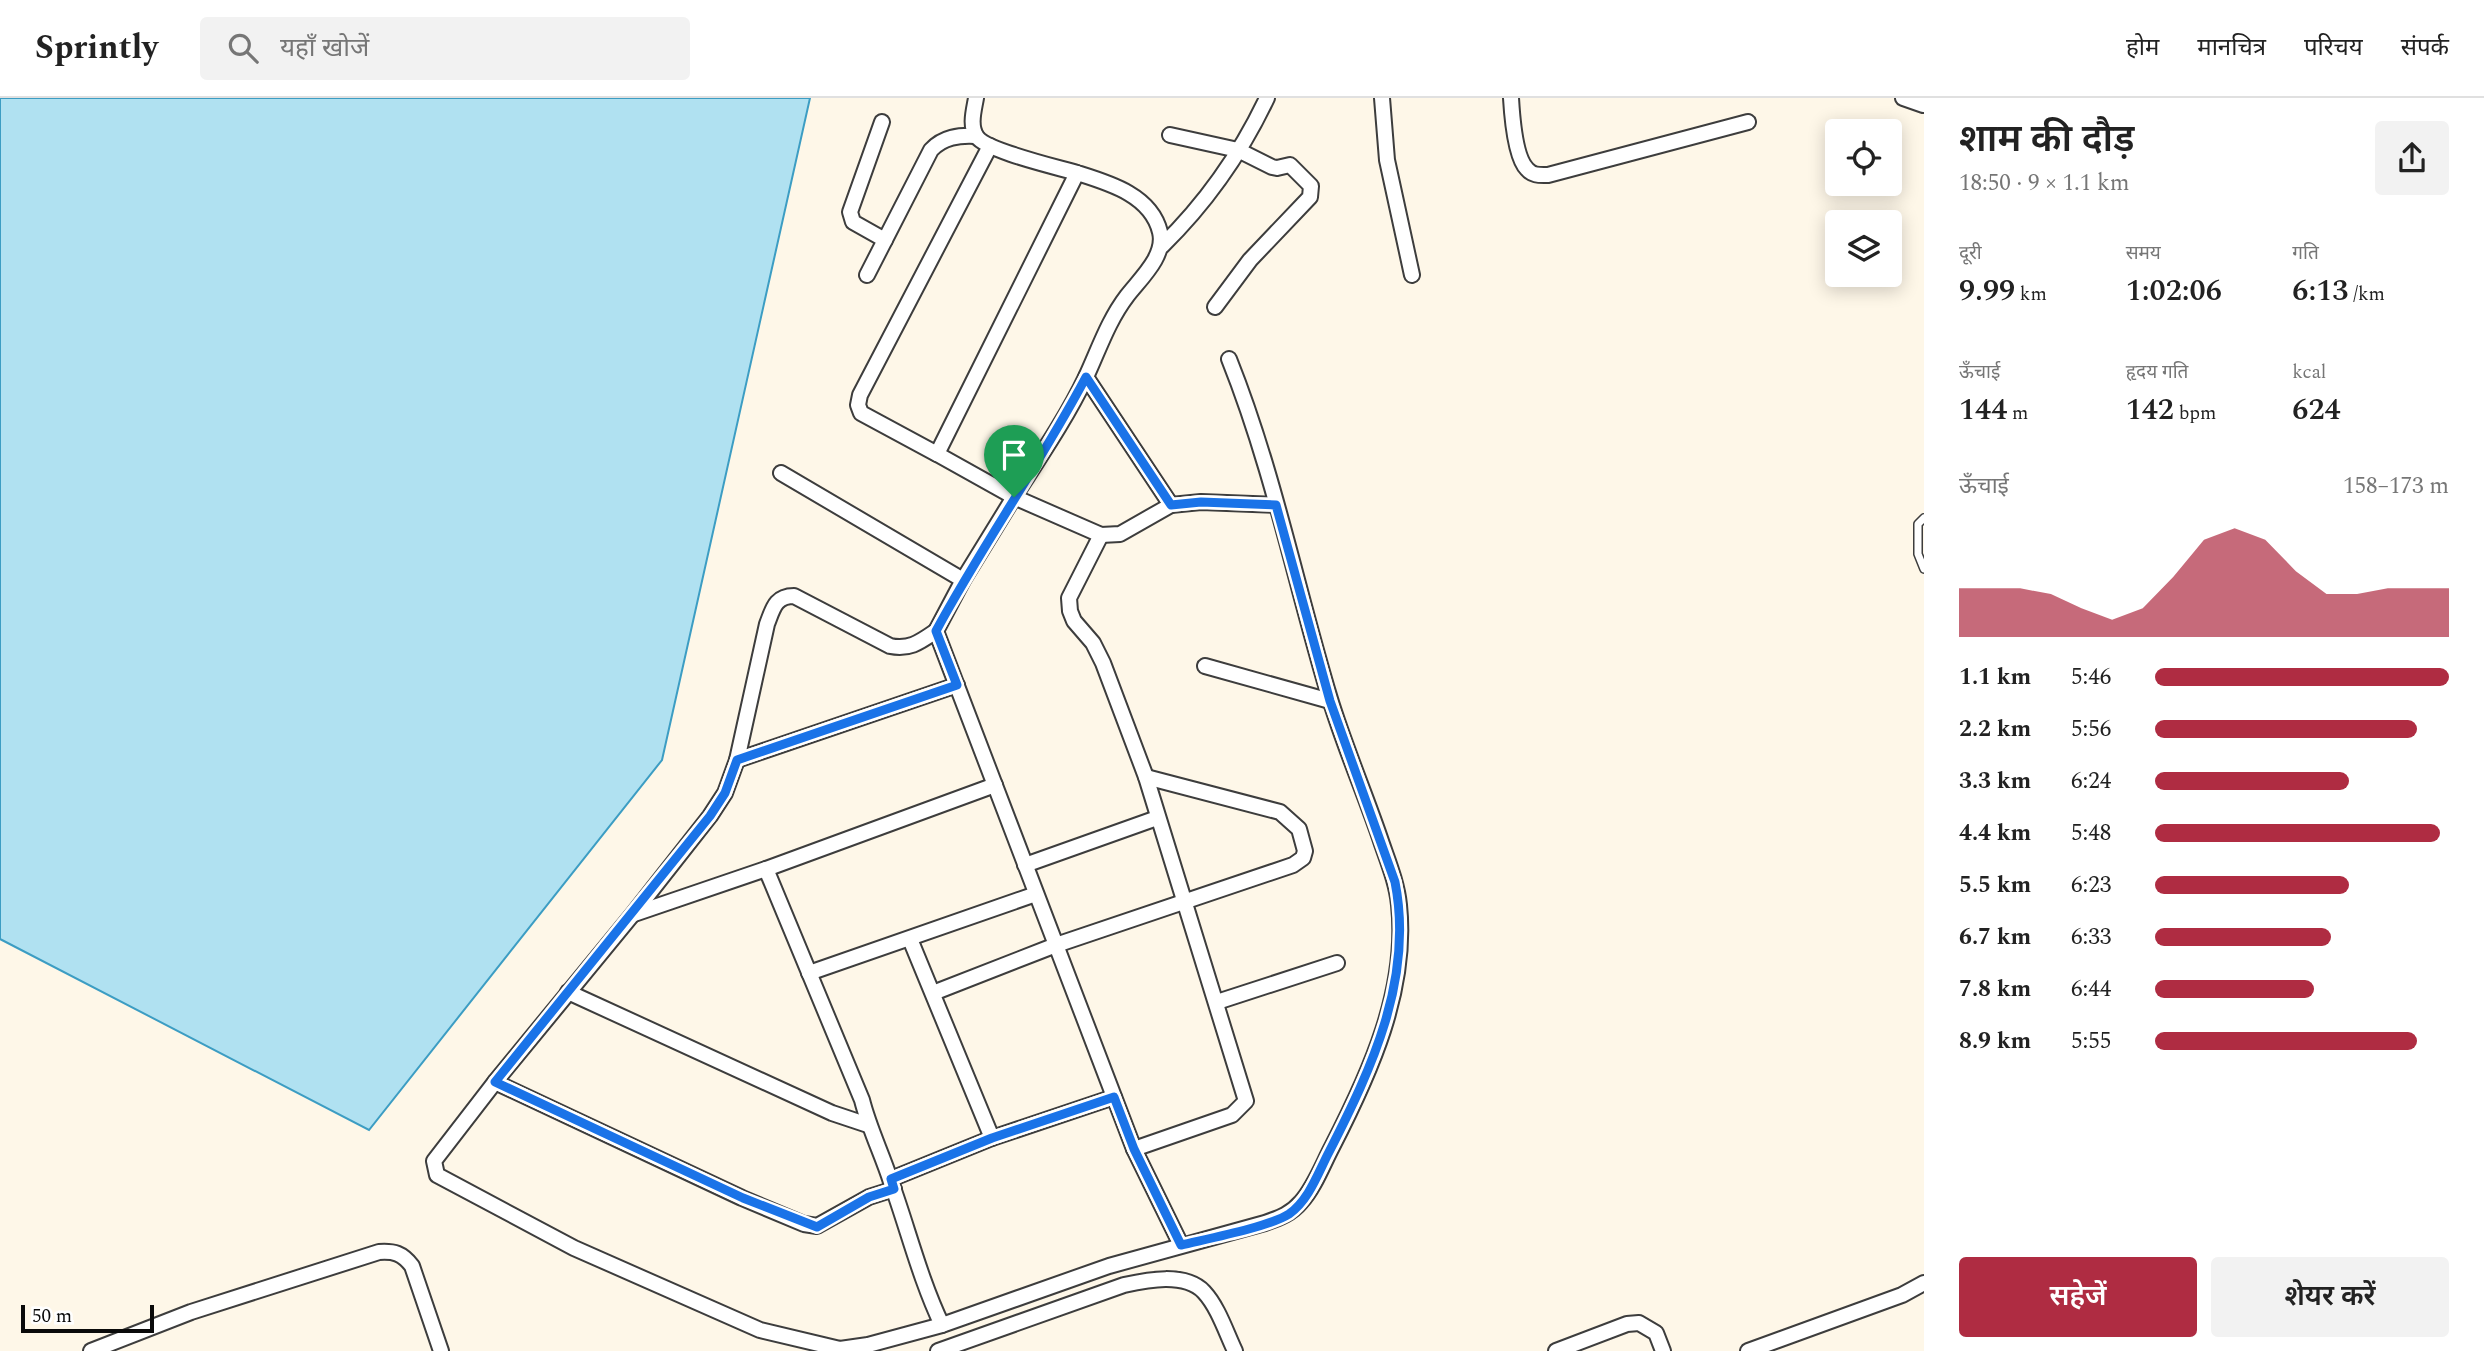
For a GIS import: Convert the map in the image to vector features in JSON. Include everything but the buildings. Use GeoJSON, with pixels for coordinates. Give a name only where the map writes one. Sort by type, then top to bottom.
{"type":"FeatureCollection","features":[{"type":"Feature","properties":{"kind":"street"},"geometry":{"type":"LineString","coordinates":[[976,98],[972,120],[976,136]]}},
{"type":"Feature","properties":{"kind":"street"},"geometry":{"type":"LineString","coordinates":[[1229,359],[1247,403],[1267,468],[1330,701],[1377,827],[1395,882],[1399,905],[1399,966],[1384,1029],[1354,1102],[1303,1201],[1288,1215],[1110,1266],[942,1325],[869,1345],[840,1349],[760,1330],[574,1248],[437,1175],[434,1161],[633,914],[725,793],[737,760],[767,624],[774,604],[780,598],[794,596],[890,646],[903,649],[918,644],[936,631],[963,580],[1052,439],[1086,377],[1103,334],[1122,303],[1162,246],[1201,203],[1238,150],[1267,98]]}},
{"type":"Feature","properties":{"kind":"street"},"geometry":{"type":"LineString","coordinates":[[1382,98],[1387,160],[1412,275]]}},
{"type":"Feature","properties":{"kind":"street"},"geometry":{"type":"LineString","coordinates":[[1511,98],[1521,159],[1526,169],[1535,175],[1548,175],[1748,122]]}},
{"type":"Feature","properties":{"kind":"street"},"geometry":{"type":"LineString","coordinates":[[1903,98],[1923,105]]}},
{"type":"Feature","properties":{"kind":"street"},"geometry":{"type":"LineString","coordinates":[[882,122],[850,218],[852,222],[885,240]]}},
{"type":"Feature","properties":{"kind":"street"},"geometry":{"type":"LineString","coordinates":[[867,275],[931,150],[939,141],[965,135],[976,136],[990,146],[1111,183],[1137,198],[1154,216],[1161,233],[1162,246]]}},
{"type":"Feature","properties":{"kind":"street"},"geometry":{"type":"LineString","coordinates":[[1170,135],[1238,150],[1272,167],[1281,168],[1287,164],[1293,166],[1311,186],[1310,197],[1250,260],[1215,307]]}},
{"type":"Feature","properties":{"kind":"street"},"geometry":{"type":"LineString","coordinates":[[990,146],[860,395],[858,405],[861,413],[1014,497],[1101,536],[1120,534],[1171,505],[1201,502],[1276,505]]}},
{"type":"Feature","properties":{"kind":"street"},"geometry":{"type":"LineString","coordinates":[[937,454],[1077,173]]}},
{"type":"Feature","properties":{"kind":"street"},"geometry":{"type":"LineString","coordinates":[[1086,377],[1171,505]]}},
{"type":"Feature","properties":{"kind":"street"},"geometry":{"type":"LineString","coordinates":[[781,472],[963,580]]}},
{"type":"Feature","properties":{"kind":"street"},"geometry":{"type":"LineString","coordinates":[[1101,536],[1069,598],[1070,611],[1074,621],[1093,643],[1103,663],[1146,777],[1246,1101],[1232,1115],[1134,1149]]}},
{"type":"Feature","properties":{"kind":"street"},"geometry":{"type":"LineString","coordinates":[[936,631],[1134,1149],[1181,1245]]}},
{"type":"Feature","properties":{"kind":"street"},"geometry":{"type":"LineString","coordinates":[[1205,666],[1330,701]]}},
{"type":"Feature","properties":{"kind":"street"},"geometry":{"type":"LineString","coordinates":[[737,760],[957,685]]}},
{"type":"Feature","properties":{"kind":"street"},"geometry":{"type":"LineString","coordinates":[[933,993],[1056,944],[1298,862],[1305,851],[1299,829],[1280,812],[1146,777]]}},
{"type":"Feature","properties":{"kind":"street"},"geometry":{"type":"LineString","coordinates":[[633,914],[766,869],[995,785]]}},
{"type":"Feature","properties":{"kind":"street"},"geometry":{"type":"LineString","coordinates":[[1025,865],[1157,818]]}},
{"type":"Feature","properties":{"kind":"street"},"geometry":{"type":"LineString","coordinates":[[766,869],[862,1100],[868,1125],[892,1184],[929,1297],[942,1325]]}},
{"type":"Feature","properties":{"kind":"street"},"geometry":{"type":"LineString","coordinates":[[809,973],[1036,894]]}},
{"type":"Feature","properties":{"kind":"street"},"geometry":{"type":"LineString","coordinates":[[910,939],[992,1138]]}},
{"type":"Feature","properties":{"kind":"street"},"geometry":{"type":"LineString","coordinates":[[1217,1002],[1336,963]]}},
{"type":"Feature","properties":{"kind":"street"},"geometry":{"type":"LineString","coordinates":[[568,992],[832,1113],[868,1125]]}},
{"type":"Feature","properties":{"kind":"street"},"geometry":{"type":"LineString","coordinates":[[495,1082],[743,1198],[817,1227],[892,1184],[992,1138],[1114,1097]]}},
{"type":"Feature","properties":{"kind":"street"},"geometry":{"type":"LineString","coordinates":[[92,1351],[191,1312],[379,1252],[393,1251],[405,1257],[412,1266],[441,1351]]}},
{"type":"Feature","properties":{"kind":"street"},"geometry":{"type":"LineString","coordinates":[[938,1351],[1145,1280],[1187,1282],[1203,1290],[1213,1304],[1235,1351]]}},
{"type":"Feature","properties":{"kind":"street"},"geometry":{"type":"LineString","coordinates":[[1748,1351],[1902,1295],[1924,1283]]}},
{"type":"Feature","properties":{"kind":"street"},"geometry":{"type":"LineString","coordinates":[[1556,1351],[1627,1324],[1639,1323],[1656,1333],[1663,1351]]}},
{"type":"Feature","properties":{"kind":"lane"},"geometry":{"type":"LineString","coordinates":[[1924,518],[1918,524],[1918,554],[1924,569]]}},
{"type":"Feature","properties":{"kind":"water"},"geometry":{"type":"Polygon","coordinates":[[[0,98],[810,98],[662,760],[369,1130],[0,939],[0,98]]]}},
{"type":"Feature","properties":{"kind":"route"},"geometry":{"type":"LineString","coordinates":[[1086,377],[1171,505],[1201,502],[1276,505],[1330,701],[1377,827],[1395,882],[1399,905],[1399,966],[1384,1029],[1354,1102],[1303,1201],[1288,1215],[1181,1245],[1134,1149],[1114,1097],[992,1138],[891,1179],[894,1189],[869,1197],[817,1227],[743,1198],[495,1082],[710,816],[725,793],[737,760],[957,685],[936,631],[963,580],[1014,497],[1052,439],[1086,377]]}}]}
